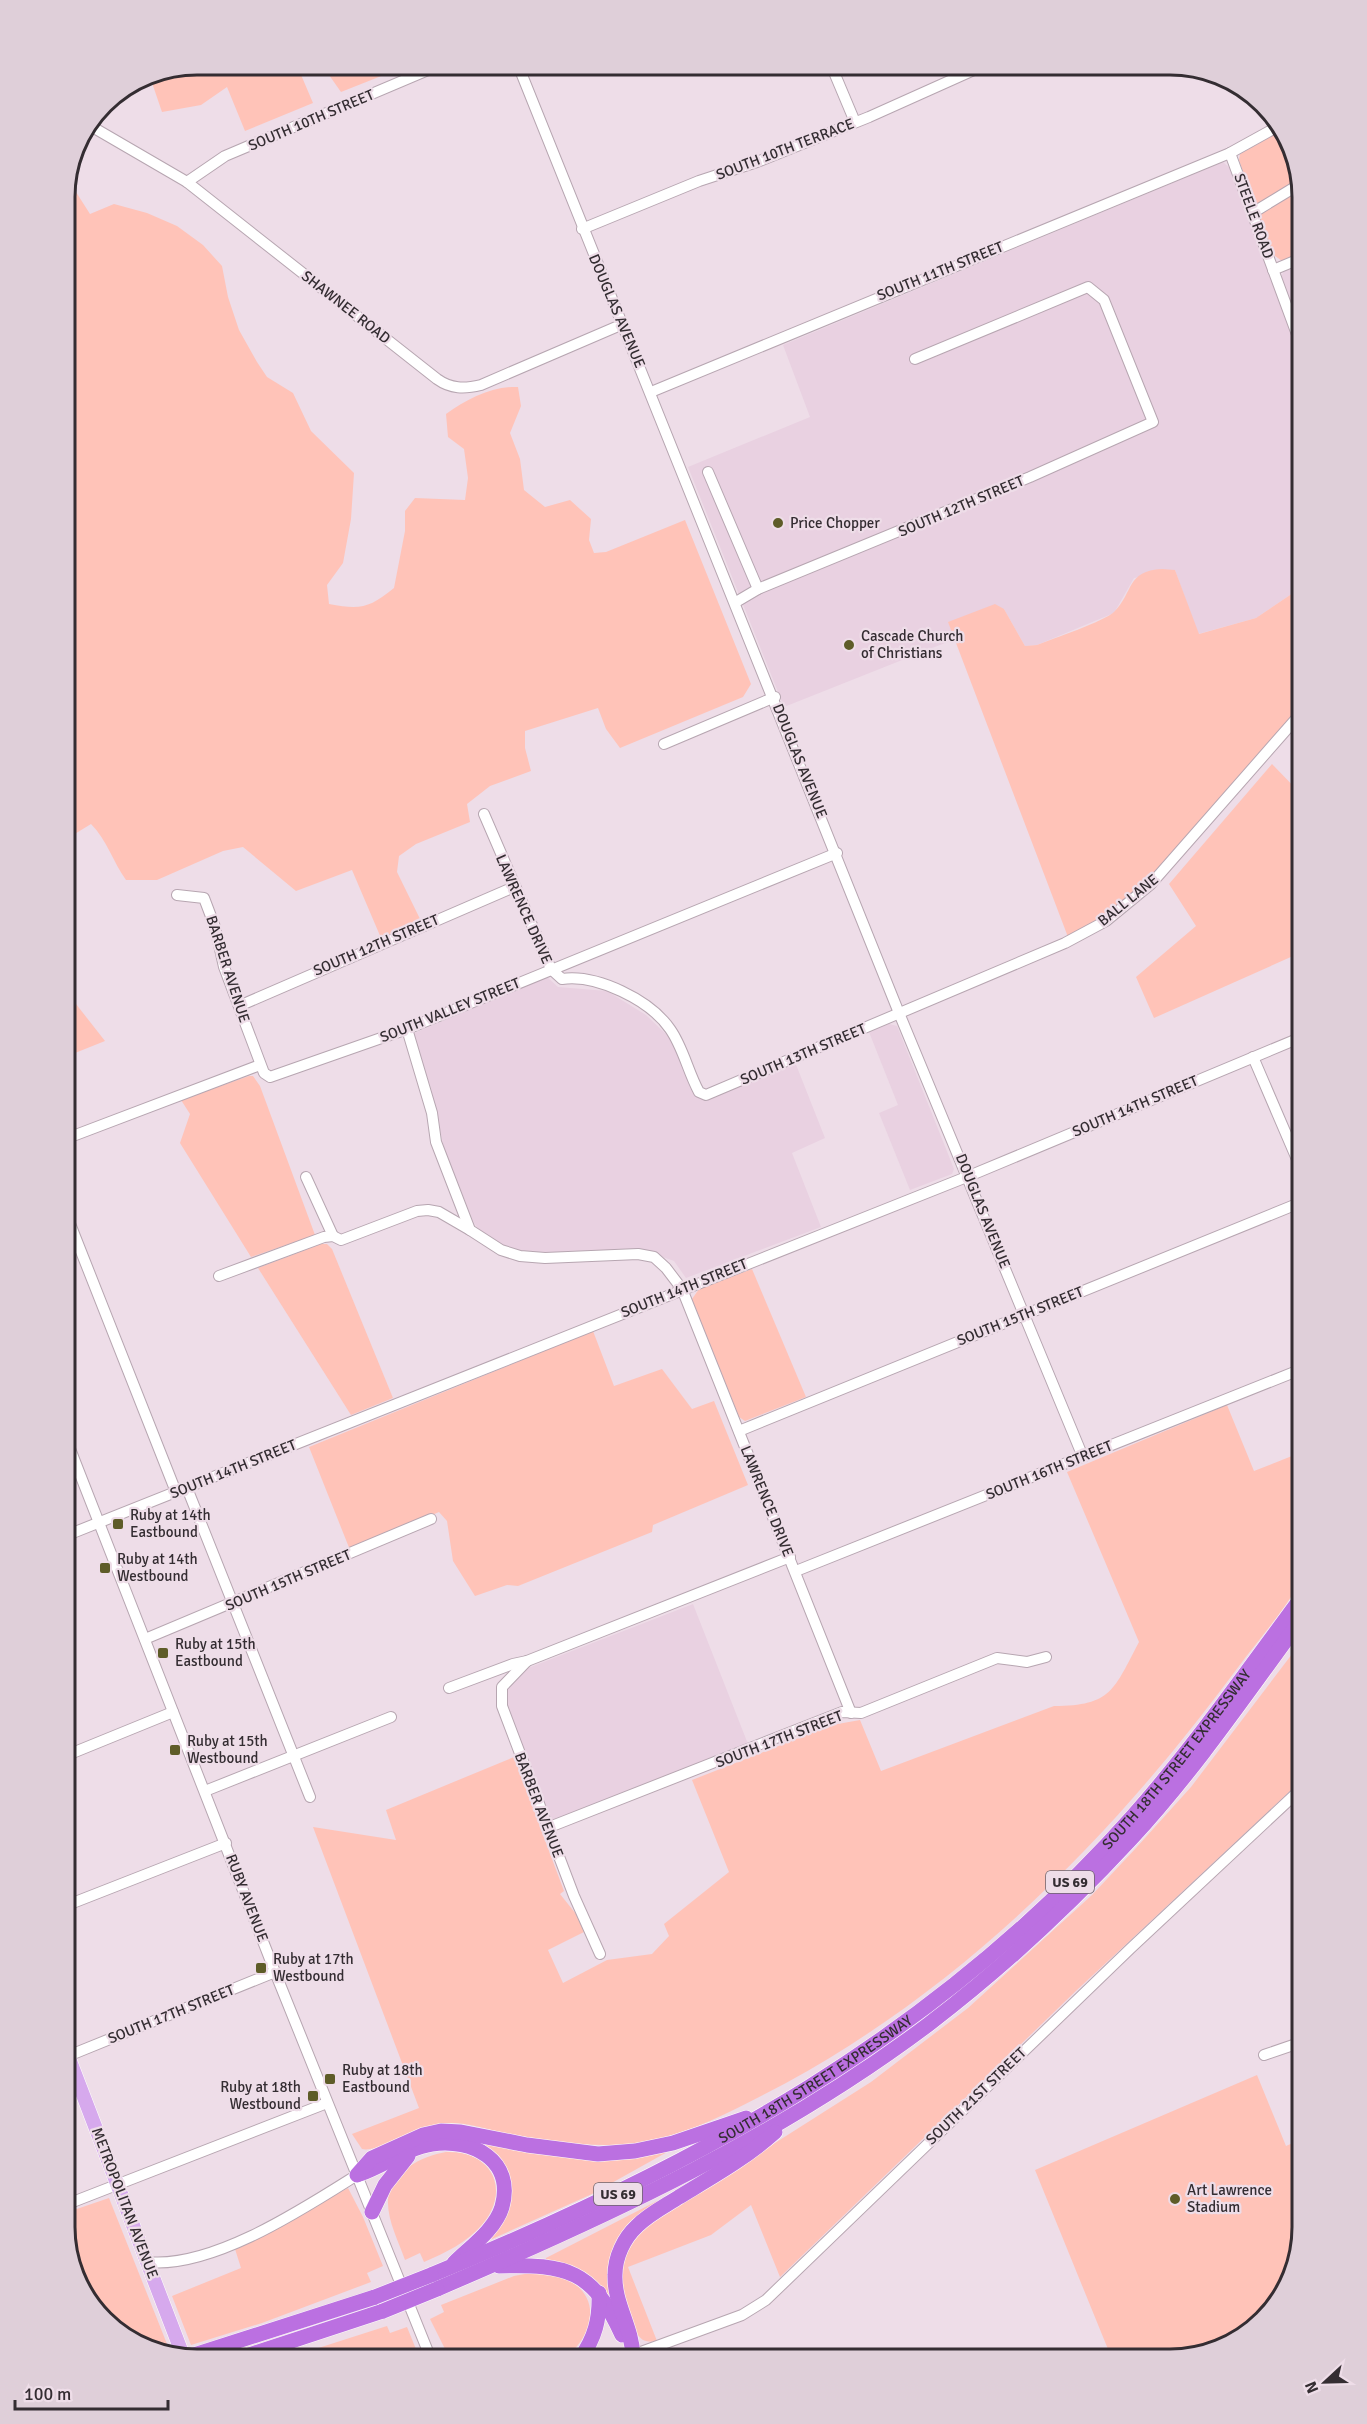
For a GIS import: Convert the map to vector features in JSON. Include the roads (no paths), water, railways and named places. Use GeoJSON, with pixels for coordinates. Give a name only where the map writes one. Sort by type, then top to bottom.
{"type":"FeatureCollection","features":[{"type":"Feature","properties":{"kind":"highway","name":"SOUTH 18TH STREET EXPRESSWAY"},"geometry":{"type":"LineString","coordinates":[[267,2349],[383,2311],[434,2282],[449,2268],[621,2193],[780,2107],[900,2028],[956,1985],[1075,1876],[1132,1817],[1183,1757],[1292,1611]]}},
{"type":"Feature","properties":{"kind":"highway","name":"SOUTH 18TH STREET EXPRESSWAY"},"geometry":{"type":"LineString","coordinates":[[217,2349],[375,2297],[490,2266],[650,2192],[729,2152],[806,2106],[928,2024],[984,1980],[1051,1919],[1131,1839],[1182,1780],[1292,1632]]}},
{"type":"Feature","properties":{"kind":"highway"},"geometry":{"type":"LineString","coordinates":[[631,2349],[632,2336],[615,2287],[617,2257],[625,2240],[637,2226],[654,2213],[753,2152],[806,2106]]}},
{"type":"Feature","properties":{"kind":"highway"},"geometry":{"type":"LineString","coordinates":[[357,2175],[372,2158],[423,2134],[441,2131],[461,2132],[527,2145],[598,2154],[635,2151],[673,2142],[780,2107]]}},
{"type":"Feature","properties":{"kind":"highway"},"geometry":{"type":"LineString","coordinates":[[357,2175],[414,2149],[432,2144],[472,2146],[486,2155],[497,2167],[503,2181],[502,2207],[495,2220],[449,2268]]}},
{"type":"Feature","properties":{"kind":"highway"},"geometry":{"type":"LineString","coordinates":[[372,2212],[385,2185],[414,2149]]}},
{"type":"Feature","properties":{"kind":"highway"},"geometry":{"type":"LineString","coordinates":[[490,2266],[536,2265],[571,2272],[588,2282],[609,2307],[626,2349]]}},
{"type":"Feature","properties":{"kind":"highway"},"geometry":{"type":"LineString","coordinates":[[586,2349],[595,2334],[600,2313],[599,2293]]}},
{"type":"Feature","properties":{"kind":"main road","name":"METROPOLITAN AVENUE"},"geometry":{"type":"LineString","coordinates":[[75,2075],[180,2348]]}},
{"type":"Feature","properties":{"kind":"street","name":"SOUTH 10TH STREET"},"geometry":{"type":"LineString","coordinates":[[187,182],[225,156],[416,75]]}},
{"type":"Feature","properties":{"kind":"street","name":"DOUGLAS AVENUE"},"geometry":{"type":"LineString","coordinates":[[522,75],[582,229],[775,697],[900,1013],[1083,1456]]}},
{"type":"Feature","properties":{"kind":"street"},"geometry":{"type":"LineString","coordinates":[[835,75],[855,122]]}},
{"type":"Feature","properties":{"kind":"street","name":"SOUTH 10TH TERRACE"},"geometry":{"type":"LineString","coordinates":[[582,229],[699,180],[757,162],[963,75]]}},
{"type":"Feature","properties":{"kind":"street","name":"SHAWNEE ROAD"},"geometry":{"type":"LineString","coordinates":[[96,129],[187,182],[437,379],[452,387],[481,385],[622,324]]}},
{"type":"Feature","properties":{"kind":"street","name":"SOUTH 11TH STREET"},"geometry":{"type":"LineString","coordinates":[[651,392],[1230,153],[1272,130]]}},
{"type":"Feature","properties":{"kind":"street","name":"STEELE ROAD"},"geometry":{"type":"LineString","coordinates":[[1230,153],[1254,212],[1292,321]]}},
{"type":"Feature","properties":{"kind":"street"},"geometry":{"type":"LineString","coordinates":[[1254,212],[1292,189]]}},
{"type":"Feature","properties":{"kind":"street"},"geometry":{"type":"LineString","coordinates":[[1273,270],[1292,262]]}},
{"type":"Feature","properties":{"kind":"street","name":"SOUTH 12TH STREET"},"geometry":{"type":"LineString","coordinates":[[736,602],[758,589],[1030,477],[1152,422],[1104,300],[1088,286],[915,359]]}},
{"type":"Feature","properties":{"kind":"street"},"geometry":{"type":"LineString","coordinates":[[708,472],[758,589]]}},
{"type":"Feature","properties":{"kind":"street"},"geometry":{"type":"LineString","coordinates":[[664,744],[775,697]]}},
{"type":"Feature","properties":{"kind":"street","name":"BALL LANE"},"geometry":{"type":"LineString","coordinates":[[900,1013],[1065,943],[1106,921],[1151,884],[1292,723]]}},
{"type":"Feature","properties":{"kind":"street","name":"LAWRENCE DRIVE"},"geometry":{"type":"LineString","coordinates":[[484,814],[550,969],[562,979],[577,977],[612,986],[657,1013],[670,1029],[699,1092],[706,1095]]}},
{"type":"Feature","properties":{"kind":"street","name":"SOUTH VALLEY STREET"},"geometry":{"type":"LineString","coordinates":[[260,1065],[264,1074],[273,1077],[407,1029],[837,853]]}},
{"type":"Feature","properties":{"kind":"street","name":"SOUTH 12TH STREET"},"geometry":{"type":"LineString","coordinates":[[239,1006],[514,887]]}},
{"type":"Feature","properties":{"kind":"street","name":"BARBER AVENUE"},"geometry":{"type":"LineString","coordinates":[[177,895],[204,898],[260,1065]]}},
{"type":"Feature","properties":{"kind":"street","name":"SOUTH 13TH STREET"},"geometry":{"type":"LineString","coordinates":[[706,1095],[900,1013]]}},
{"type":"Feature","properties":{"kind":"street"},"geometry":{"type":"LineString","coordinates":[[407,1029],[432,1113],[436,1142],[470,1230]]}},
{"type":"Feature","properties":{"kind":"street","name":"SOUTH 14TH STREET"},"geometry":{"type":"LineString","coordinates":[[75,1532],[969,1176],[1292,1041]]}},
{"type":"Feature","properties":{"kind":"street"},"geometry":{"type":"LineString","coordinates":[[1253,1057],[1292,1149]]}},
{"type":"Feature","properties":{"kind":"street"},"geometry":{"type":"LineString","coordinates":[[75,1135],[260,1065]]}},
{"type":"Feature","properties":{"kind":"street"},"geometry":{"type":"LineString","coordinates":[[306,1177],[333,1236]]}},
{"type":"Feature","properties":{"kind":"street","name":"SOUTH 15TH STREET"},"geometry":{"type":"LineString","coordinates":[[739,1431],[1292,1206]]}},
{"type":"Feature","properties":{"kind":"street"},"geometry":{"type":"LineString","coordinates":[[219,1276],[324,1237],[333,1236],[341,1240],[417,1211],[439,1212],[470,1230]]}},
{"type":"Feature","properties":{"kind":"street","name":"LAWRENCE DRIVE"},"geometry":{"type":"LineString","coordinates":[[470,1230],[501,1250],[520,1256],[545,1258],[638,1254],[654,1257],[682,1290],[851,1713]]}},
{"type":"Feature","properties":{"kind":"street"},"geometry":{"type":"LineString","coordinates":[[75,1235],[181,1490],[233,1603],[310,1797]]}},
{"type":"Feature","properties":{"kind":"street","name":"SOUTH 16TH STREET"},"geometry":{"type":"LineString","coordinates":[[796,1571],[1292,1373]]}},
{"type":"Feature","properties":{"kind":"street","name":"RUBY AVENUE"},"geometry":{"type":"LineString","coordinates":[[75,1461],[275,1972],[426,2349]]}},
{"type":"Feature","properties":{"kind":"street","name":"SOUTH 15TH STREET"},"geometry":{"type":"LineString","coordinates":[[145,1639],[431,1519]]}},
{"type":"Feature","properties":{"kind":"street"},"geometry":{"type":"LineString","coordinates":[[449,1688],[527,1661],[790,1557]]}},
{"type":"Feature","properties":{"kind":"street","name":"SOUTH 17TH STREET"},"geometry":{"type":"LineString","coordinates":[[547,1828],[843,1712],[861,1713],[997,1658],[1027,1662],[1046,1657]]}},
{"type":"Feature","properties":{"kind":"street","name":"BARBER AVENUE"},"geometry":{"type":"LineString","coordinates":[[527,1661],[507,1679],[500,1695],[502,1706],[547,1828],[600,1954]]}},
{"type":"Feature","properties":{"kind":"street"},"geometry":{"type":"LineString","coordinates":[[75,1752],[173,1712]]}},
{"type":"Feature","properties":{"kind":"street"},"geometry":{"type":"LineString","coordinates":[[205,1791],[391,1717]]}},
{"type":"Feature","properties":{"kind":"street","name":"SOUTH 21ST STREET"},"geometry":{"type":"LineString","coordinates":[[653,2349],[742,2315],[766,2300],[1074,2002],[1292,1797]]}},
{"type":"Feature","properties":{"kind":"street"},"geometry":{"type":"LineString","coordinates":[[75,1902],[226,1843]]}},
{"type":"Feature","properties":{"kind":"street","name":"SOUTH 17TH STREET"},"geometry":{"type":"LineString","coordinates":[[75,2049],[275,1972]]}},
{"type":"Feature","properties":{"kind":"street"},"geometry":{"type":"LineString","coordinates":[[1264,2055],[1292,2045]]}},
{"type":"Feature","properties":{"kind":"street"},"geometry":{"type":"LineString","coordinates":[[75,2201],[327,2103]]}},
{"type":"Feature","properties":{"kind":"street"},"geometry":{"type":"LineString","coordinates":[[147,2262],[179,2263],[200,2257],[255,2234],[357,2175]]}},
{"type":"Feature","properties":{"kind":"place","name":"Price Chopper"},"geometry":{"type":"Point","coordinates":[778,523]}},
{"type":"Feature","properties":{"kind":"place","name":"Cascade Church of Christians"},"geometry":{"type":"Point","coordinates":[849,645]}},
{"type":"Feature","properties":{"kind":"place","name":"Ruby at 14th Eastbound"},"geometry":{"type":"Point","coordinates":[118,1524]}},
{"type":"Feature","properties":{"kind":"place","name":"Ruby at 14th Westbound"},"geometry":{"type":"Point","coordinates":[105,1568]}},
{"type":"Feature","properties":{"kind":"place","name":"Ruby at 15th Eastbound"},"geometry":{"type":"Point","coordinates":[163,1653]}},
{"type":"Feature","properties":{"kind":"place","name":"Ruby at 15th Westbound"},"geometry":{"type":"Point","coordinates":[175,1750]}},
{"type":"Feature","properties":{"kind":"place","name":"Ruby at 17th Westbound"},"geometry":{"type":"Point","coordinates":[261,1968]}},
{"type":"Feature","properties":{"kind":"place","name":"Ruby at 18th Eastbound"},"geometry":{"type":"Point","coordinates":[330,2079]}},
{"type":"Feature","properties":{"kind":"place","name":"Ruby at 18th Westbound"},"geometry":{"type":"Point","coordinates":[313,2096]}},
{"type":"Feature","properties":{"kind":"place","name":"Art Lawrence Stadium"},"geometry":{"type":"Point","coordinates":[1175,2199]}}]}
